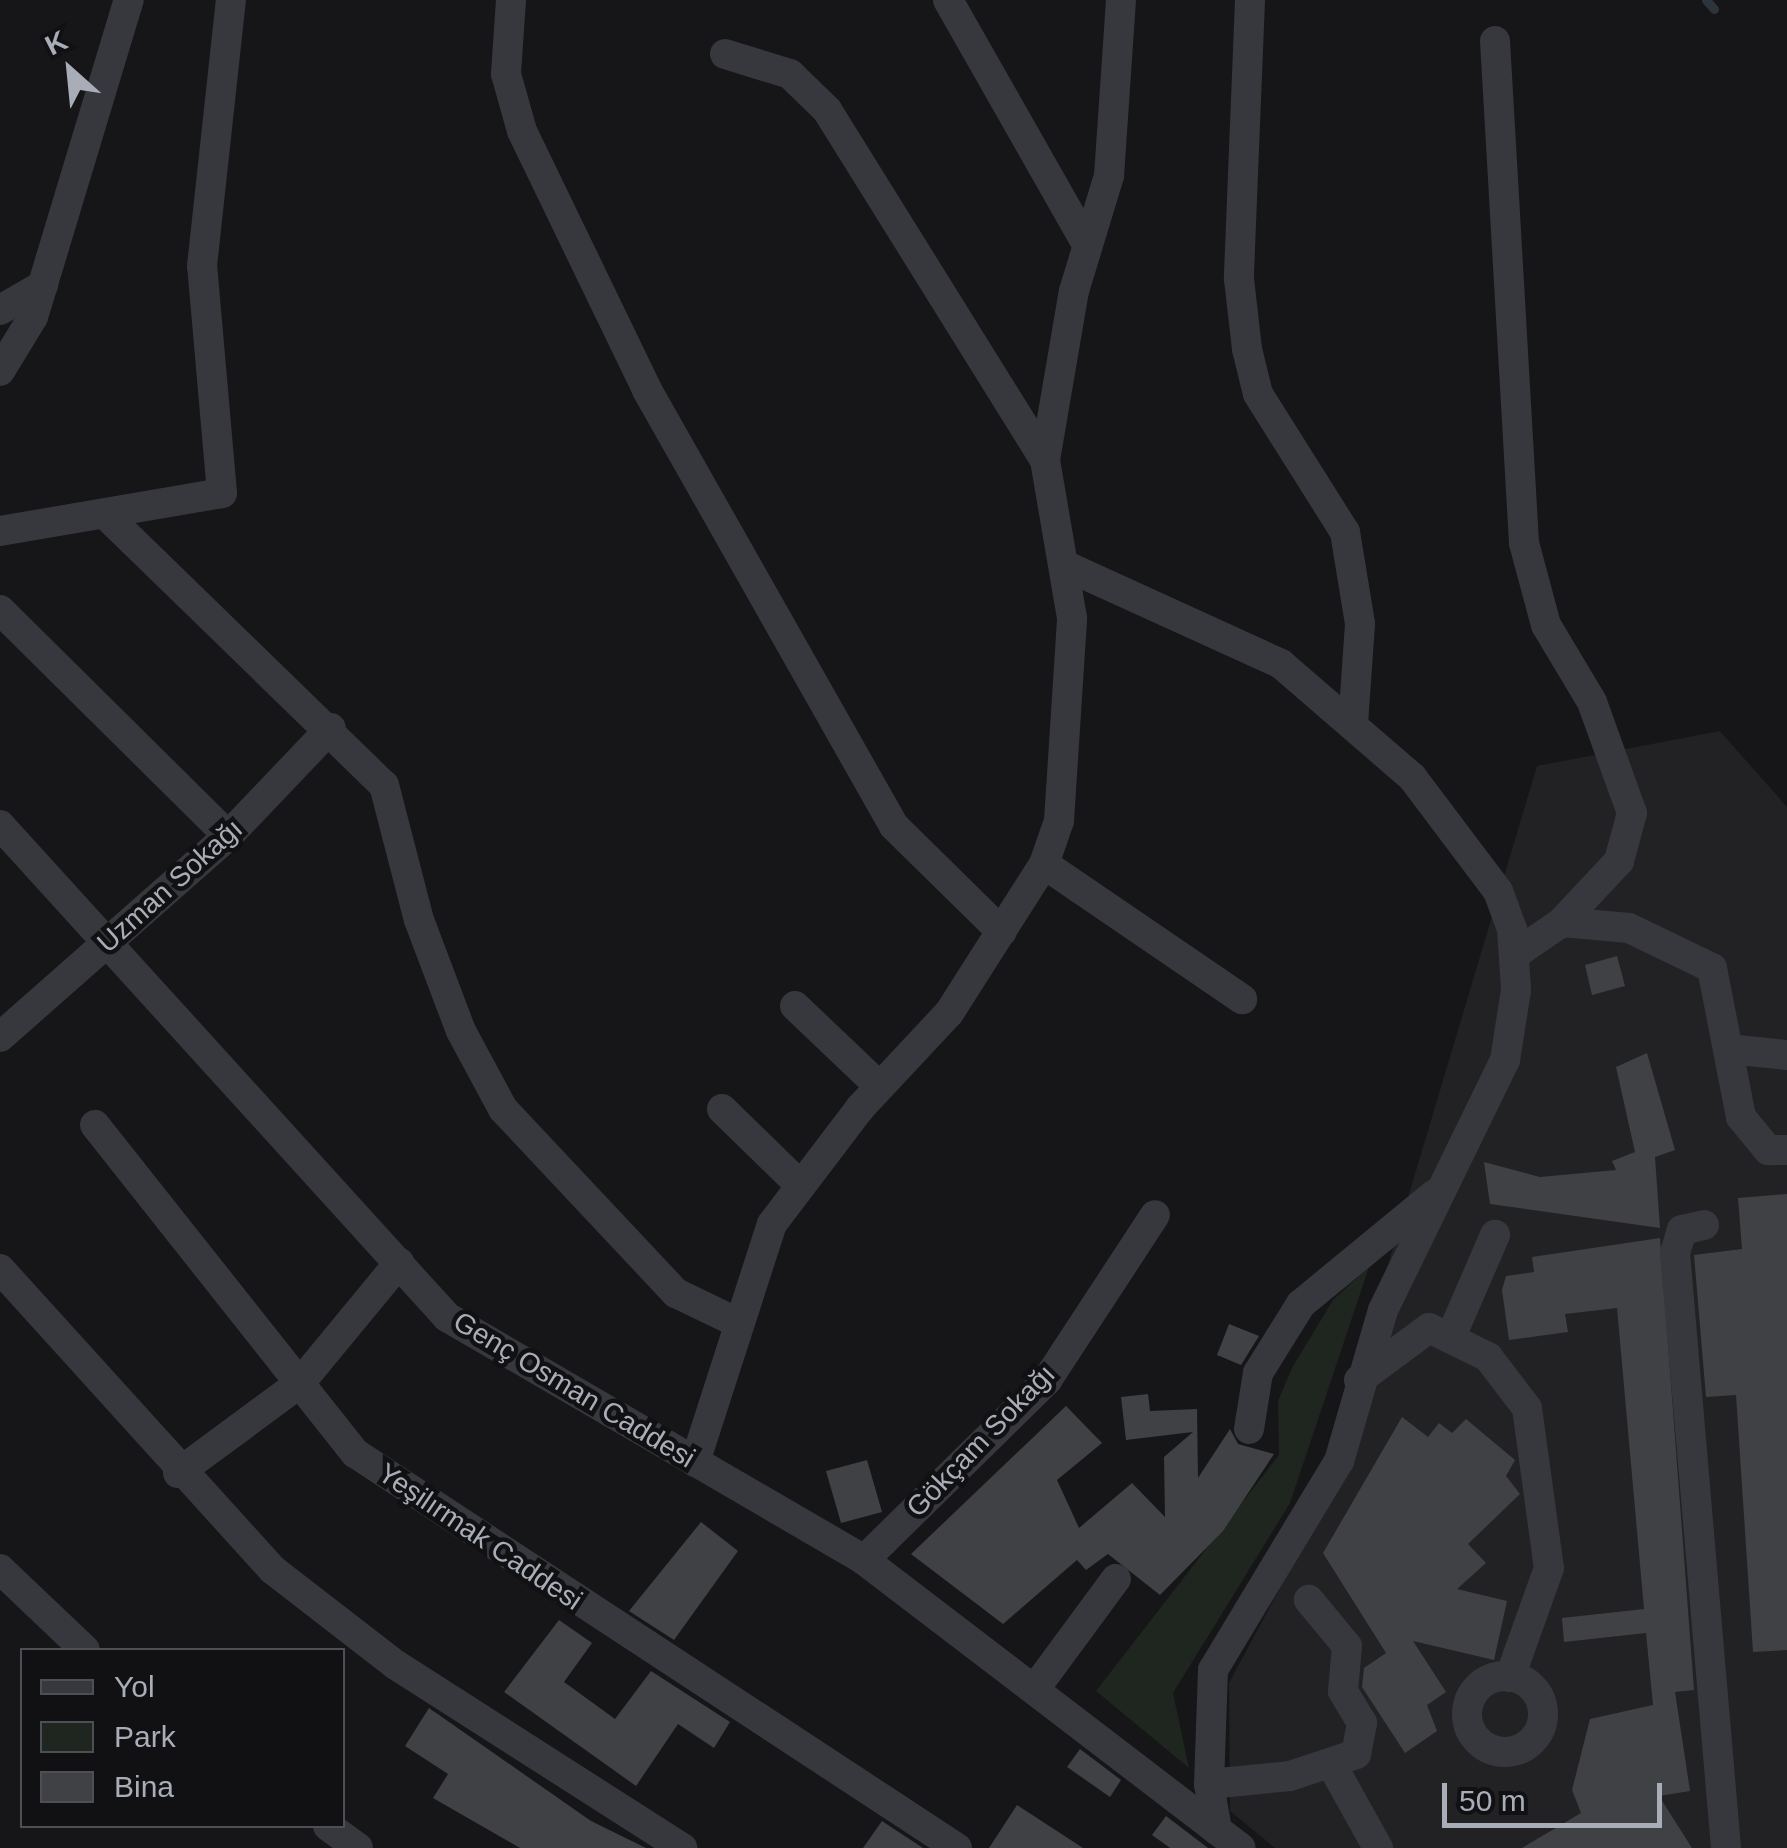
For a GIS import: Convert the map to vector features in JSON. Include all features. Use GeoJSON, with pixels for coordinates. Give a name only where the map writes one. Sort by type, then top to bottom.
{"type":"FeatureCollection","features":[{"type":"Feature","properties":{"kind":"street"},"geometry":{"type":"LineString","coordinates":[[0,371],[43,285],[130,0]]}},
{"type":"Feature","properties":{"kind":"street"},"geometry":{"type":"LineString","coordinates":[[0,531],[108,517],[222,493],[202,266],[232,0]]}},
{"type":"Feature","properties":{"kind":"street"},"geometry":{"type":"LineString","coordinates":[[512,0],[506,74],[522,131],[646,390],[894,826],[1002,932]]}},
{"type":"Feature","properties":{"kind":"street"},"geometry":{"type":"LineString","coordinates":[[948,0],[1087,245]]}},
{"type":"Feature","properties":{"kind":"street"},"geometry":{"type":"LineString","coordinates":[[694,1462],[772,1224],[879,1086],[948,1013],[1044,864],[1071,726],[1064,565],[1046,460],[1087,245],[1109,176],[1121,0]]}},
{"type":"Feature","properties":{"kind":"street"},"geometry":{"type":"LineString","coordinates":[[1250,0],[1239,279],[1246,349],[1258,394],[1344,532],[1360,624],[1353,724]]}},
{"type":"Feature","properties":{"kind":"street"},"geometry":{"type":"LineString","coordinates":[[1495,41],[1524,543],[1546,625],[1592,702],[1632,813],[1619,861],[1562,922],[1514,955]]}},
{"type":"Feature","properties":{"kind":"street"},"geometry":{"type":"LineString","coordinates":[[725,54],[790,74],[827,110],[1046,460]]}},
{"type":"Feature","properties":{"kind":"street"},"geometry":{"type":"LineString","coordinates":[[0,310],[43,285]]}},
{"type":"Feature","properties":{"kind":"street"},"geometry":{"type":"LineString","coordinates":[[108,517],[332,728],[384,784],[418,920],[504,1110],[676,1293],[738,1323]]}},
{"type":"Feature","properties":{"kind":"street"},"geometry":{"type":"LineString","coordinates":[[1064,565],[1281,664],[1353,724],[1412,777],[1498,891],[1514,955],[1505,1060],[1357,1382],[1339,1461],[1213,1670],[1209,1784],[1229,1839]]}},
{"type":"Feature","properties":{"kind":"street"},"geometry":{"type":"LineString","coordinates":[[0,610],[228,836]]}},
{"type":"Feature","properties":{"kind":"street","name":"Uzman Sokağı"},"geometry":{"type":"LineString","coordinates":[[0,1037],[228,836],[332,728]]}},
{"type":"Feature","properties":{"kind":"street","name":"Genç Osman Caddesi"},"geometry":{"type":"LineString","coordinates":[[0,825],[447,1317],[864,1560],[1037,1686],[1229,1839]]}},
{"type":"Feature","properties":{"kind":"street"},"geometry":{"type":"LineString","coordinates":[[1044,864],[1242,999]]}},
{"type":"Feature","properties":{"kind":"street"},"geometry":{"type":"LineString","coordinates":[[1562,922],[1629,928],[1712,968],[1750,1137],[1787,1150]]}},
{"type":"Feature","properties":{"kind":"street"},"geometry":{"type":"LineString","coordinates":[[795,1006],[879,1086]]}},
{"type":"Feature","properties":{"kind":"street"},"geometry":{"type":"LineString","coordinates":[[1728,1048],[1787,1054]]}},
{"type":"Feature","properties":{"kind":"street"},"geometry":{"type":"LineString","coordinates":[[722,1108],[801,1186]]}},
{"type":"Feature","properties":{"kind":"street","name":"Yeşilırmak Caddesi"},"geometry":{"type":"LineString","coordinates":[[95,1125],[356,1453],[957,1848]]}},
{"type":"Feature","properties":{"kind":"street"},"geometry":{"type":"LineString","coordinates":[[1248,1429],[1258,1373],[1300,1304],[1445,1186]]}},
{"type":"Feature","properties":{"kind":"street","name":"Gökçam Sokağı"},"geometry":{"type":"LineString","coordinates":[[864,1560],[1048,1380],[1155,1215]]}},
{"type":"Feature","properties":{"kind":"street"},"geometry":{"type":"LineString","coordinates":[[1704,1225],[1682,1230],[1675,1252],[1726,1848]]}},
{"type":"Feature","properties":{"kind":"street"},"geometry":{"type":"LineString","coordinates":[[1454,1332],[1495,1235]]}},
{"type":"Feature","properties":{"kind":"street"},"geometry":{"type":"LineString","coordinates":[[178,1473],[300,1383],[399,1263]]}},
{"type":"Feature","properties":{"kind":"street"},"geometry":{"type":"LineString","coordinates":[[3,1277],[178,1473],[273,1570],[396,1666],[664,1844]]}},
{"type":"Feature","properties":{"kind":"street"},"geometry":{"type":"LineString","coordinates":[[1357,1382],[1412,1336],[1454,1332],[1510,1382],[1536,1439],[1549,1568],[1510,1676]]}},
{"type":"Feature","properties":{"kind":"street"},"geometry":{"type":"LineString","coordinates":[[0,1569],[83,1648]]}},
{"type":"Feature","properties":{"kind":"street"},"geometry":{"type":"LineString","coordinates":[[1037,1686],[1116,1579]]}},
{"type":"Feature","properties":{"kind":"street"},"geometry":{"type":"LineString","coordinates":[[1209,1784],[1333,1767],[1356,1754],[1362,1723],[1343,1691],[1347,1646],[1309,1600]]}},
{"type":"Feature","properties":{"kind":"street"},"geometry":{"type":"LineString","coordinates":[[1333,1767],[1378,1848]]}},
{"type":"Feature","properties":{"kind":"street"},"geometry":{"type":"LineString","coordinates":[[331,1828],[358,1848]]}},
{"type":"Feature","properties":{"kind":"shaded area"},"geometry":{"type":"Polygon","coordinates":[[[1720,731],[1787,807],[1787,1848],[1275,1848],[1230,1811],[1229,1683],[1352,1454],[1386,1271],[1537,766],[1720,731]]]}},
{"type":"Feature","properties":{"kind":"green space"},"geometry":{"type":"Polygon","coordinates":[[[1369,1267],[1290,1503],[1173,1693],[1189,1768],[1096,1691],[1279,1455],[1278,1401],[1292,1368],[1333,1300],[1369,1267]]]}},
{"type":"Feature","properties":{"kind":"building"},"geometry":{"type":"Polygon","coordinates":[[[1617,956],[1625,986],[1592,995],[1585,965],[1617,956]]]}},
{"type":"Feature","properties":{"kind":"building"},"geometry":{"type":"Polygon","coordinates":[[[1647,1053],[1675,1150],[1655,1157],[1660,1228],[1490,1204],[1484,1162],[1540,1177],[1616,1170],[1612,1161],[1635,1152],[1616,1067],[1647,1053]]]}},
{"type":"Feature","properties":{"kind":"building"},"geometry":{"type":"Polygon","coordinates":[[[1787,1194],[1787,1650],[1753,1652],[1736,1395],[1706,1397],[1694,1255],[1742,1249],[1738,1198],[1787,1194]]]}},
{"type":"Feature","properties":{"kind":"building"},"geometry":{"type":"Polygon","coordinates":[[[1660,1238],[1694,1690],[1675,1692],[1690,1791],[1659,1796],[1692,1848],[1522,1848],[1581,1813],[1572,1790],[1590,1719],[1653,1705],[1646,1633],[1564,1642],[1562,1618],[1644,1609],[1617,1308],[1565,1314],[1568,1332],[1509,1340],[1502,1290],[1506,1276],[1534,1272],[1532,1257],[1660,1238]]]}},
{"type":"Feature","properties":{"kind":"building"},"geometry":{"type":"Polygon","coordinates":[[[1229,1324],[1259,1336],[1241,1365],[1217,1355],[1229,1324]]]}},
{"type":"Feature","properties":{"kind":"building"},"geometry":{"type":"Polygon","coordinates":[[[1148,1394],[1150,1411],[1197,1409],[1198,1478],[1230,1429],[1238,1444],[1274,1454],[1223,1531],[1160,1595],[1108,1554],[1086,1570],[1077,1560],[1003,1624],[911,1554],[1066,1406],[1102,1443],[1057,1480],[1079,1528],[1132,1483],[1165,1517],[1164,1457],[1193,1432],[1126,1440],[1121,1397],[1148,1394]]]}},
{"type":"Feature","properties":{"kind":"building"},"geometry":{"type":"Polygon","coordinates":[[[1402,1417],[1428,1437],[1439,1423],[1452,1433],[1466,1419],[1515,1460],[1506,1476],[1520,1494],[1468,1544],[1486,1563],[1457,1589],[1507,1601],[1494,1660],[1413,1641],[1446,1692],[1427,1705],[1437,1731],[1405,1753],[1362,1687],[1364,1668],[1386,1653],[1323,1553],[1402,1417]]]}},
{"type":"Feature","properties":{"kind":"building"},"geometry":{"type":"Polygon","coordinates":[[[867,1460],[882,1512],[841,1523],[826,1471],[867,1460]]]}},
{"type":"Feature","properties":{"kind":"building"},"geometry":{"type":"Polygon","coordinates":[[[701,1522],[738,1551],[674,1640],[629,1611],[701,1522]]]}},
{"type":"Feature","properties":{"kind":"building"},"geometry":{"type":"Polygon","coordinates":[[[559,1620],[592,1643],[564,1682],[615,1719],[651,1671],[730,1722],[714,1748],[678,1724],[636,1786],[504,1692],[559,1620]]]}},
{"type":"Feature","properties":{"kind":"building"},"geometry":{"type":"Polygon","coordinates":[[[429,1708],[591,1821],[646,1848],[520,1848],[433,1798],[448,1774],[405,1746],[429,1708]]]}},
{"type":"Feature","properties":{"kind":"building"},"geometry":{"type":"Polygon","coordinates":[[[1080,1749],[1121,1780],[1110,1797],[1067,1767],[1080,1749]]]}},
{"type":"Feature","properties":{"kind":"building"},"geometry":{"type":"Polygon","coordinates":[[[1017,1805],[1083,1848],[989,1848],[1017,1805]]]}},
{"type":"Feature","properties":{"kind":"building"},"geometry":{"type":"Polygon","coordinates":[[[1166,1816],[1208,1848],[1170,1848],[1152,1835],[1166,1816]]]}},
{"type":"Feature","properties":{"kind":"building"},"geometry":{"type":"Polygon","coordinates":[[[882,1821],[923,1848],[863,1848],[882,1821]]]}},
{"type":"Feature","properties":{"kind":"waterway"},"geometry":{"type":"LineString","coordinates":[[1706,0],[1714,9]]}}]}
